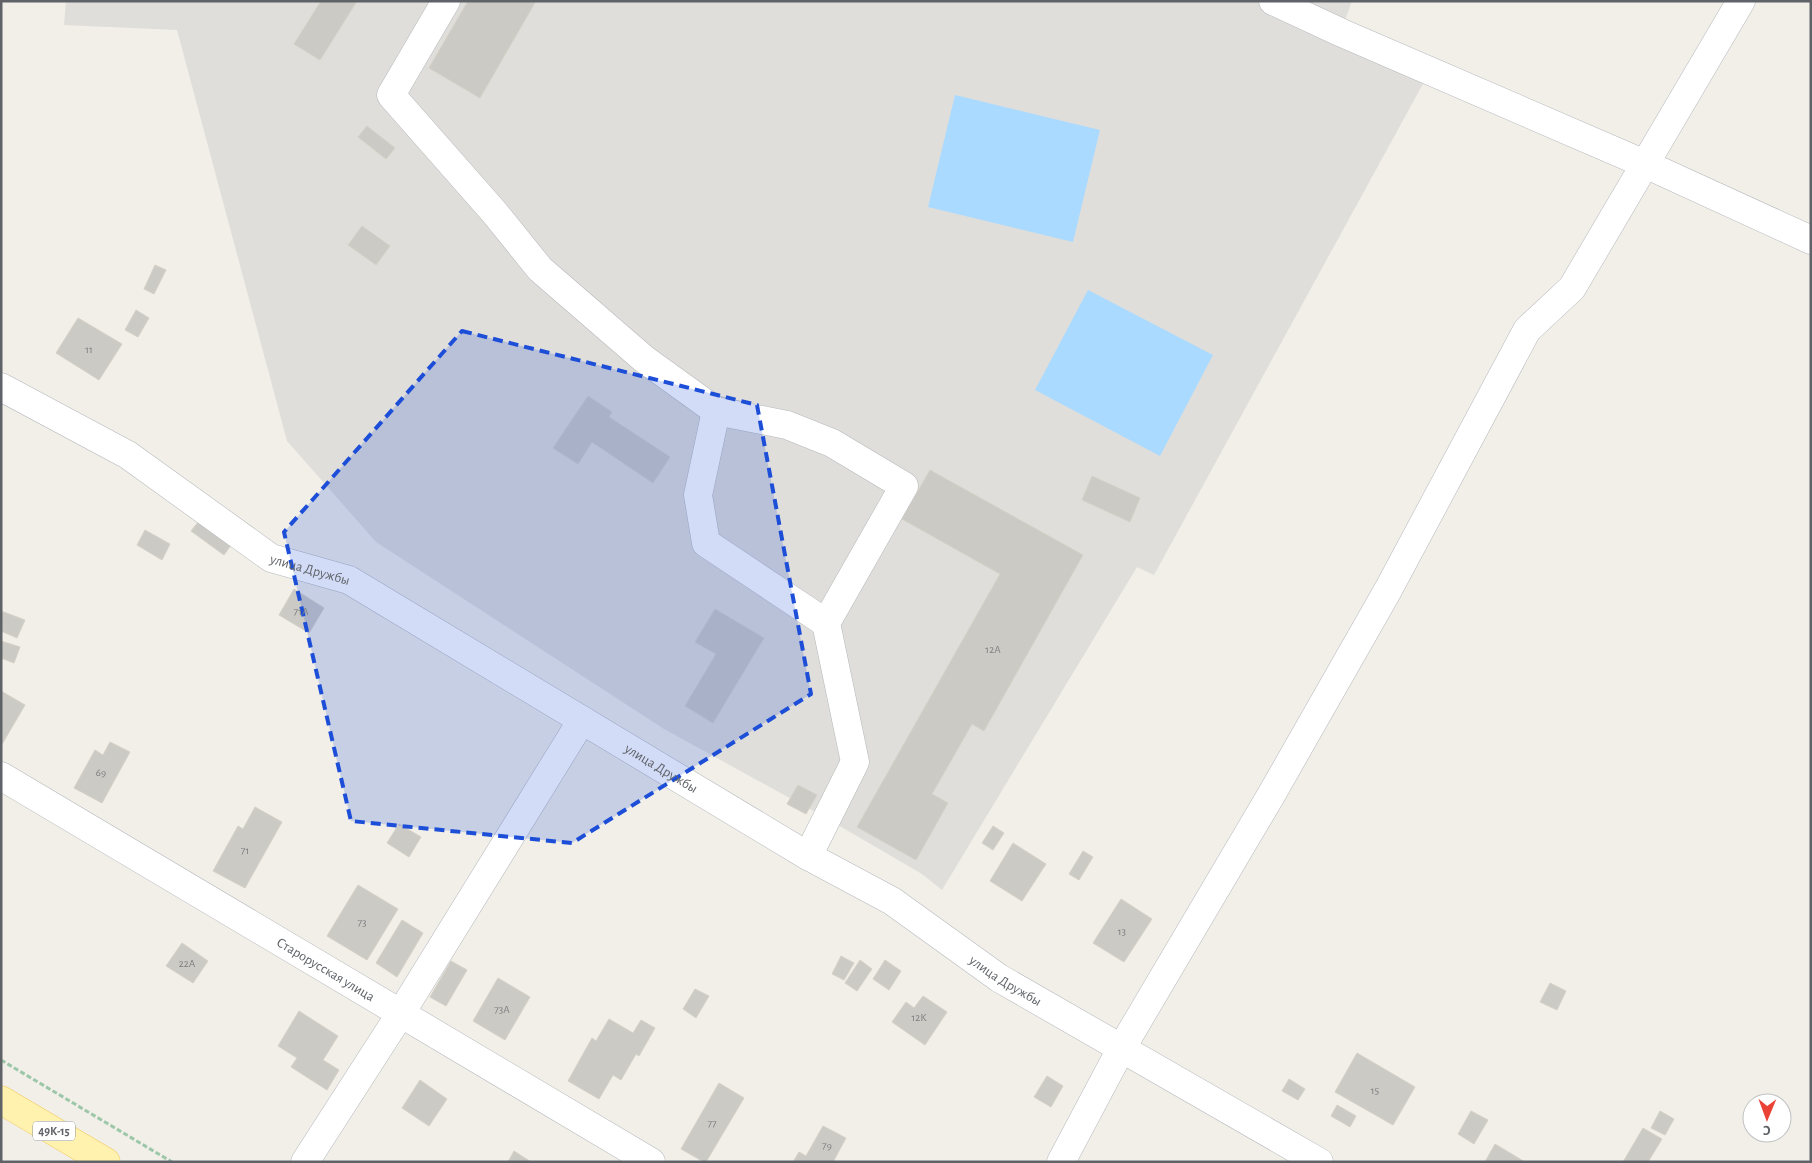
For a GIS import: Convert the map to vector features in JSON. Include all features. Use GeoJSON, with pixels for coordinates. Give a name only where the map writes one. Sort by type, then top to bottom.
{"type":"FeatureCollection","features":[{"type":"Feature","properties":{"kind":"main road","name":"49К-15"},"geometry":{"type":"LineString","coordinates":[[1,1100],[106,1162]]}},
{"type":"Feature","properties":{"kind":"street"},"geometry":{"type":"LineString","coordinates":[[446,1],[391,96],[494,212],[540,269],[644,359],[716,411],[787,425],[832,443],[904,486],[826,623],[855,762],[808,856]]}},
{"type":"Feature","properties":{"kind":"street"},"geometry":{"type":"LineString","coordinates":[[1273,1],[1351,37],[1645,164],[1811,240]]}},
{"type":"Feature","properties":{"kind":"street"},"geometry":{"type":"LineString","coordinates":[[1060,1162],[1121,1049],[1270,797],[1383,599],[1527,330],[1572,288],[1741,1]]}},
{"type":"Feature","properties":{"kind":"street","name":"улица Дружбы"},"geometry":{"type":"LineString","coordinates":[[1,387],[128,455],[271,558],[349,580],[808,856],[892,901],[999,978],[1319,1162]]}},
{"type":"Feature","properties":{"kind":"street"},"geometry":{"type":"LineString","coordinates":[[716,411],[698,495],[706,543],[826,623]]}},
{"type":"Feature","properties":{"kind":"street"},"geometry":{"type":"LineString","coordinates":[[305,1162],[401,1013],[582,720]]}},
{"type":"Feature","properties":{"kind":"street","name":"Старорусская улица"},"geometry":{"type":"LineString","coordinates":[[1,776],[650,1162]]}},
{"type":"Feature","properties":{"kind":"path"},"geometry":{"type":"LineString","coordinates":[[1,1060],[172,1162]]}},
{"type":"Feature","properties":{"kind":"highlighted area"},"geometry":{"type":"Polygon","coordinates":[[[462,331],[757,405],[811,694],[572,843],[351,821],[284,532],[462,331]]]}},
{"type":"Feature","properties":{"kind":"shaded area"},"geometry":{"type":"Polygon","coordinates":[[[66,1],[1352,1],[1345,20],[1424,82],[1154,575],[1137,567],[942,890],[922,874],[826,818],[664,729],[376,542],[287,441],[177,30],[64,25],[66,1]]]}},
{"type":"Feature","properties":{"kind":"water"},"geometry":{"type":"Polygon","coordinates":[[[955,95],[1100,130],[1073,242],[928,207],[955,95]]]}},
{"type":"Feature","properties":{"kind":"water"},"geometry":{"type":"Polygon","coordinates":[[[1088,290],[1213,355],[1160,456],[1035,390],[1088,290]]]}},
{"type":"Feature","properties":{"kind":"building"},"geometry":{"type":"Polygon","coordinates":[[[321,1],[357,1],[320,60],[294,44],[321,1]]]}},
{"type":"Feature","properties":{"kind":"building"},"geometry":{"type":"Polygon","coordinates":[[[468,1],[536,1],[480,98],[429,68],[468,1]]]}},
{"type":"Feature","properties":{"kind":"building"},"geometry":{"type":"Polygon","coordinates":[[[367,126],[395,148],[386,159],[358,137],[367,126]]]}},
{"type":"Feature","properties":{"kind":"building"},"geometry":{"type":"Polygon","coordinates":[[[362,226],[390,246],[376,265],[348,245],[362,226]]]}},
{"type":"Feature","properties":{"kind":"building"},"geometry":{"type":"Polygon","coordinates":[[[155,265],[166,270],[154,294],[144,289],[155,265]]]}},
{"type":"Feature","properties":{"kind":"building"},"geometry":{"type":"Polygon","coordinates":[[[136,310],[149,318],[138,337],[125,330],[136,310]]]}},
{"type":"Feature","properties":{"kind":"building"},"geometry":{"type":"Polygon","coordinates":[[[78,318],[122,344],[99,380],[56,353],[78,318]]]}},
{"type":"Feature","properties":{"kind":"building"},"geometry":{"type":"Polygon","coordinates":[[[588,396],[612,412],[609,417],[670,457],[653,483],[592,442],[578,464],[553,448],[588,396]]]}},
{"type":"Feature","properties":{"kind":"building"},"geometry":{"type":"Polygon","coordinates":[[[930,470],[1083,555],[984,731],[972,724],[932,794],[948,803],[916,860],[857,827],[1000,574],[902,519],[930,470]]]}},
{"type":"Feature","properties":{"kind":"building"},"geometry":{"type":"Polygon","coordinates":[[[1092,476],[1140,498],[1130,522],[1082,500],[1092,476]]]}},
{"type":"Feature","properties":{"kind":"building"},"geometry":{"type":"Polygon","coordinates":[[[199,521],[231,545],[224,555],[191,531],[199,521]]]}},
{"type":"Feature","properties":{"kind":"building"},"geometry":{"type":"Polygon","coordinates":[[[145,530],[170,544],[162,560],[137,545],[145,530]]]}},
{"type":"Feature","properties":{"kind":"building"},"geometry":{"type":"Polygon","coordinates":[[[294,589],[324,608],[309,633],[279,615],[294,589]]]}},
{"type":"Feature","properties":{"kind":"building"},"geometry":{"type":"Polygon","coordinates":[[[715,609],[764,638],[713,723],[685,706],[716,654],[695,642],[715,609]]]}},
{"type":"Feature","properties":{"kind":"building"},"geometry":{"type":"Polygon","coordinates":[[[1,611],[25,620],[17,638],[1,631],[1,611]]]}},
{"type":"Feature","properties":{"kind":"building"},"geometry":{"type":"Polygon","coordinates":[[[1,641],[20,647],[14,663],[1,658],[1,641]]]}},
{"type":"Feature","properties":{"kind":"building"},"geometry":{"type":"Polygon","coordinates":[[[1,691],[25,705],[1,746],[1,691]]]}},
{"type":"Feature","properties":{"kind":"building"},"geometry":{"type":"Polygon","coordinates":[[[110,742],[130,752],[102,803],[74,788],[95,750],[103,755],[110,742]]]}},
{"type":"Feature","properties":{"kind":"building"},"geometry":{"type":"Polygon","coordinates":[[[798,785],[817,795],[806,814],[787,804],[798,785]]]}},
{"type":"Feature","properties":{"kind":"building"},"geometry":{"type":"Polygon","coordinates":[[[255,807],[282,822],[245,888],[213,871],[238,826],[243,829],[255,807]]]}},
{"type":"Feature","properties":{"kind":"building"},"geometry":{"type":"Polygon","coordinates":[[[399,824],[421,837],[409,857],[387,843],[399,824]]]}},
{"type":"Feature","properties":{"kind":"building"},"geometry":{"type":"Polygon","coordinates":[[[993,826],[1004,833],[993,850],[982,843],[993,826]]]}},
{"type":"Feature","properties":{"kind":"building"},"geometry":{"type":"Polygon","coordinates":[[[1013,843],[1046,864],[1022,901],[990,881],[1013,843]]]}},
{"type":"Feature","properties":{"kind":"building"},"geometry":{"type":"Polygon","coordinates":[[[1083,851],[1093,857],[1079,880],[1069,874],[1083,851]]]}},
{"type":"Feature","properties":{"kind":"building"},"geometry":{"type":"Polygon","coordinates":[[[358,885],[398,909],[367,960],[327,936],[358,885]]]}},
{"type":"Feature","properties":{"kind":"building"},"geometry":{"type":"Polygon","coordinates":[[[1121,899],[1152,919],[1124,962],[1093,943],[1121,899]]]}},
{"type":"Feature","properties":{"kind":"building"},"geometry":{"type":"Polygon","coordinates":[[[402,920],[423,933],[397,977],[376,963],[402,920]]]}},
{"type":"Feature","properties":{"kind":"building"},"geometry":{"type":"Polygon","coordinates":[[[182,943],[208,961],[193,983],[166,966],[182,943]]]}},
{"type":"Feature","properties":{"kind":"building"},"geometry":{"type":"Polygon","coordinates":[[[841,956],[854,963],[844,980],[832,974],[841,956]]]}},
{"type":"Feature","properties":{"kind":"building"},"geometry":{"type":"Polygon","coordinates":[[[860,960],[872,969],[857,991],[845,983],[860,960]]]}},
{"type":"Feature","properties":{"kind":"building"},"geometry":{"type":"Polygon","coordinates":[[[885,960],[901,971],[889,990],[873,979],[885,960]]]}},
{"type":"Feature","properties":{"kind":"building"},"geometry":{"type":"Polygon","coordinates":[[[451,961],[467,970],[446,1006],[430,997],[451,961]]]}},
{"type":"Feature","properties":{"kind":"building"},"geometry":{"type":"Polygon","coordinates":[[[498,978],[530,997],[505,1040],[473,1021],[498,978]]]}},
{"type":"Feature","properties":{"kind":"building"},"geometry":{"type":"Polygon","coordinates":[[[1550,983],[1566,991],[1557,1010],[1540,1002],[1550,983]]]}},
{"type":"Feature","properties":{"kind":"building"},"geometry":{"type":"Polygon","coordinates":[[[695,989],[709,996],[696,1018],[683,1009],[695,989]]]}},
{"type":"Feature","properties":{"kind":"building"},"geometry":{"type":"Polygon","coordinates":[[[923,996],[947,1012],[925,1045],[892,1022],[906,1002],[914,1008],[923,996]]]}},
{"type":"Feature","properties":{"kind":"building"},"geometry":{"type":"Polygon","coordinates":[[[299,1011],[338,1036],[323,1060],[339,1070],[327,1090],[291,1067],[297,1058],[278,1046],[299,1011]]]}},
{"type":"Feature","properties":{"kind":"building"},"geometry":{"type":"Polygon","coordinates":[[[609,1019],[633,1033],[641,1020],[655,1028],[639,1056],[636,1054],[621,1080],[613,1075],[599,1099],[568,1081],[592,1038],[596,1041],[609,1019]]]}},
{"type":"Feature","properties":{"kind":"building"},"geometry":{"type":"Polygon","coordinates":[[[1357,1053],[1415,1087],[1393,1125],[1335,1092],[1357,1053]]]}},
{"type":"Feature","properties":{"kind":"building"},"geometry":{"type":"Polygon","coordinates":[[[1047,1076],[1063,1086],[1051,1107],[1034,1097],[1047,1076]]]}},
{"type":"Feature","properties":{"kind":"building"},"geometry":{"type":"Polygon","coordinates":[[[1289,1079],[1305,1089],[1298,1100],[1282,1091],[1289,1079]]]}},
{"type":"Feature","properties":{"kind":"building"},"geometry":{"type":"Polygon","coordinates":[[[420,1080],[447,1099],[429,1126],[402,1108],[420,1080]]]}},
{"type":"Feature","properties":{"kind":"building"},"geometry":{"type":"Polygon","coordinates":[[[719,1083],[744,1098],[706,1162],[704,1162],[681,1149],[719,1083]]]}},
{"type":"Feature","properties":{"kind":"building"},"geometry":{"type":"Polygon","coordinates":[[[1337,1105],[1356,1116],[1350,1127],[1331,1116],[1337,1105]]]}},
{"type":"Feature","properties":{"kind":"building"},"geometry":{"type":"Polygon","coordinates":[[[1471,1111],[1488,1120],[1474,1144],[1458,1134],[1471,1111]]]}},
{"type":"Feature","properties":{"kind":"building"},"geometry":{"type":"Polygon","coordinates":[[[1660,1111],[1674,1119],[1665,1135],[1651,1128],[1660,1111]]]}},
{"type":"Feature","properties":{"kind":"building"},"geometry":{"type":"Polygon","coordinates":[[[823,1126],[846,1138],[833,1162],[793,1162],[799,1152],[806,1156],[823,1126]]]}},
{"type":"Feature","properties":{"kind":"building"},"geometry":{"type":"Polygon","coordinates":[[[1643,1128],[1662,1139],[1648,1162],[1623,1162],[1643,1128]]]}},
{"type":"Feature","properties":{"kind":"building"},"geometry":{"type":"Polygon","coordinates":[[[1495,1144],[1525,1162],[1485,1162],[1495,1144]]]}},
{"type":"Feature","properties":{"kind":"building"},"geometry":{"type":"Polygon","coordinates":[[[514,1151],[531,1162],[508,1162],[514,1151]]]}}]}
